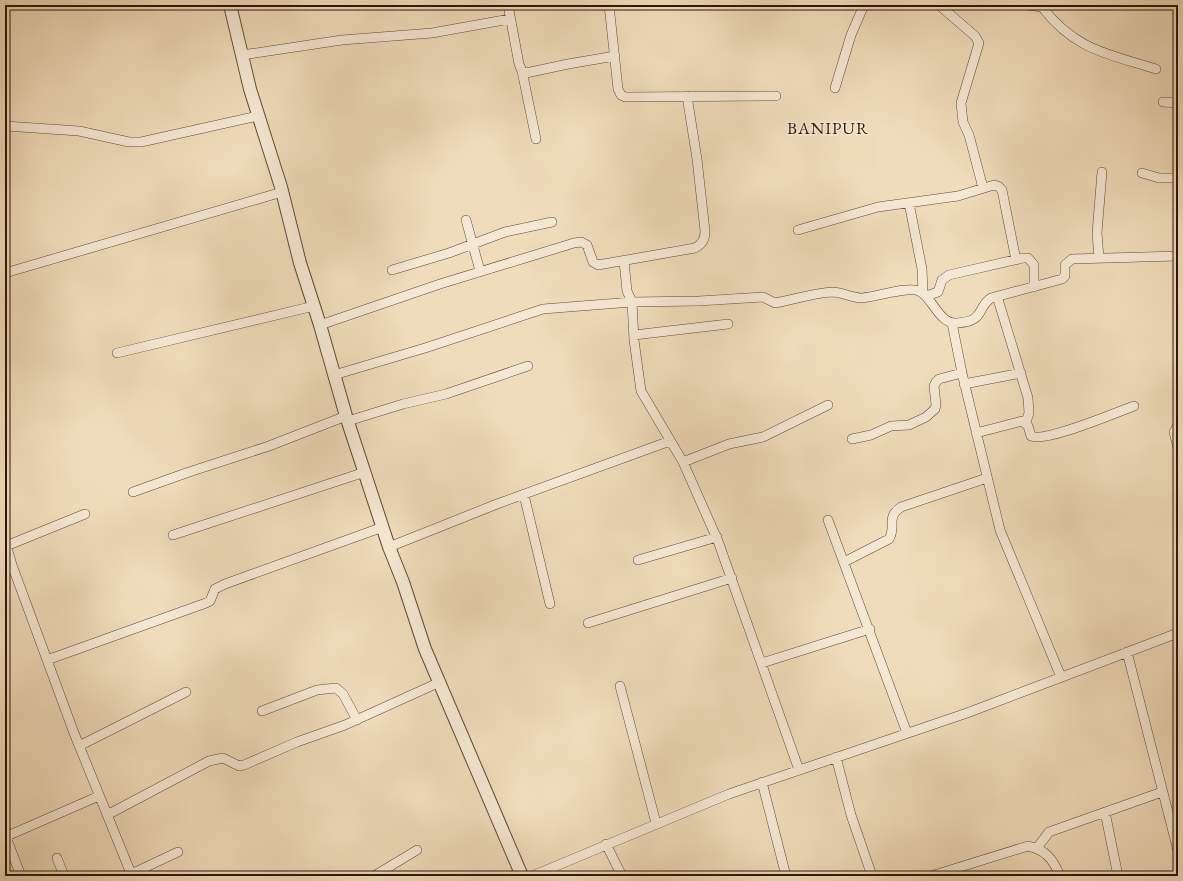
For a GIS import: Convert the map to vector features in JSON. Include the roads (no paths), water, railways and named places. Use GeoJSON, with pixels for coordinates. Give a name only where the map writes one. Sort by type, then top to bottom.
{"type":"FeatureCollection","features":[{"type":"Feature","properties":{"kind":"street"},"geometry":{"type":"LineString","coordinates":[[230,5],[258,116],[282,192],[300,263],[347,418],[389,547],[403,582],[425,649],[522,876]]}},
{"type":"Feature","properties":{"kind":"street"},"geometry":{"type":"LineString","coordinates":[[508,5],[519,64],[522,71],[536,139]]}},
{"type":"Feature","properties":{"kind":"street"},"geometry":{"type":"LineString","coordinates":[[609,5],[618,89],[621,95],[626,97],[776,96]]}},
{"type":"Feature","properties":{"kind":"street"},"geometry":{"type":"LineString","coordinates":[[835,88],[850,35],[864,5]]}},
{"type":"Feature","properties":{"kind":"street"},"geometry":{"type":"LineString","coordinates":[[939,5],[975,36],[979,43],[961,103],[963,122],[969,135],[983,188]]}},
{"type":"Feature","properties":{"kind":"street"},"geometry":{"type":"LineString","coordinates":[[1027,5],[1046,6],[1060,28],[1078,42],[1093,50],[1156,69]]}},
{"type":"Feature","properties":{"kind":"street"},"geometry":{"type":"LineString","coordinates":[[242,55],[342,40],[432,33],[510,19]]}},
{"type":"Feature","properties":{"kind":"street"},"geometry":{"type":"LineString","coordinates":[[522,71],[526,73],[533,73],[568,64],[614,56]]}},
{"type":"Feature","properties":{"kind":"street"},"geometry":{"type":"LineString","coordinates":[[320,325],[480,271],[581,242],[587,245],[593,262],[598,265],[695,248],[701,244],[705,238],[697,159],[688,96]]}},
{"type":"Feature","properties":{"kind":"street"},"geometry":{"type":"LineString","coordinates":[[1162,102],[1178,104]]}},
{"type":"Feature","properties":{"kind":"street"},"geometry":{"type":"LineString","coordinates":[[5,126],[79,131],[129,142],[141,142],[258,116]]}},
{"type":"Feature","properties":{"kind":"street"},"geometry":{"type":"LineString","coordinates":[[1099,258],[1097,227],[1102,172]]}},
{"type":"Feature","properties":{"kind":"street"},"geometry":{"type":"LineString","coordinates":[[1142,173],[1159,178],[1178,178]]}},
{"type":"Feature","properties":{"kind":"street"},"geometry":{"type":"LineString","coordinates":[[798,230],[865,210],[958,196],[994,185],[998,186],[1002,190],[1016,260]]}},
{"type":"Feature","properties":{"kind":"street"},"geometry":{"type":"LineString","coordinates":[[5,273],[282,192]]}},
{"type":"Feature","properties":{"kind":"street"},"geometry":{"type":"LineString","coordinates":[[909,203],[922,269],[925,295],[933,307],[952,323],[964,384],[1004,541],[1031,602],[1061,677]]}},
{"type":"Feature","properties":{"kind":"street"},"geometry":{"type":"LineString","coordinates":[[466,220],[480,271]]}},
{"type":"Feature","properties":{"kind":"street"},"geometry":{"type":"LineString","coordinates":[[392,270],[449,253],[473,243],[522,227],[552,222]]}},
{"type":"Feature","properties":{"kind":"street"},"geometry":{"type":"LineString","coordinates":[[952,323],[971,321],[976,318],[981,314],[986,301],[997,296],[1062,279],[1065,276],[1065,265],[1072,259],[1178,256]]}},
{"type":"Feature","properties":{"kind":"street"},"geometry":{"type":"LineString","coordinates":[[334,375],[425,348],[537,310],[555,307],[632,302],[699,301],[764,297],[775,303],[832,292],[861,298],[914,290],[925,295],[938,292],[942,280],[949,275],[1028,258],[1032,260],[1034,265],[1034,287]]}},
{"type":"Feature","properties":{"kind":"street"},"geometry":{"type":"LineString","coordinates":[[624,261],[627,291],[632,302],[634,335],[641,391],[682,462],[717,537],[799,770]]}},
{"type":"Feature","properties":{"kind":"street"},"geometry":{"type":"LineString","coordinates":[[997,296],[1021,373],[1029,405],[1026,422],[1032,436],[1040,438],[1089,423],[1134,406]]}},
{"type":"Feature","properties":{"kind":"street"},"geometry":{"type":"LineString","coordinates":[[117,353],[314,306]]}},
{"type":"Feature","properties":{"kind":"street"},"geometry":{"type":"LineString","coordinates":[[634,335],[728,324]]}},
{"type":"Feature","properties":{"kind":"street"},"geometry":{"type":"LineString","coordinates":[[133,492],[270,446],[347,418],[446,394],[528,366]]}},
{"type":"Feature","properties":{"kind":"street"},"geometry":{"type":"LineString","coordinates":[[852,439],[871,435],[891,426],[909,425],[926,417],[935,409],[934,386],[936,382],[939,379],[962,373]]}},
{"type":"Feature","properties":{"kind":"street"},"geometry":{"type":"LineString","coordinates":[[964,384],[1021,373]]}},
{"type":"Feature","properties":{"kind":"street"},"geometry":{"type":"LineString","coordinates":[[682,462],[735,442],[769,434],[828,405]]}},
{"type":"Feature","properties":{"kind":"street"},"geometry":{"type":"LineString","coordinates":[[976,433],[1018,421],[1026,422]]}},
{"type":"Feature","properties":{"kind":"street"},"geometry":{"type":"LineString","coordinates":[[1178,425],[1174,432],[1178,448]]}},
{"type":"Feature","properties":{"kind":"street"},"geometry":{"type":"LineString","coordinates":[[389,547],[670,441]]}},
{"type":"Feature","properties":{"kind":"street"},"geometry":{"type":"LineString","coordinates":[[172,535],[364,472]]}},
{"type":"Feature","properties":{"kind":"street"},"geometry":{"type":"LineString","coordinates":[[844,562],[884,543],[889,539],[892,531],[891,518],[896,510],[901,507],[987,478]]}},
{"type":"Feature","properties":{"kind":"street"},"geometry":{"type":"LineString","coordinates":[[524,495],[550,604]]}},
{"type":"Feature","properties":{"kind":"street"},"geometry":{"type":"LineString","coordinates":[[85,514],[6,544],[79,746],[132,875],[178,852]]}},
{"type":"Feature","properties":{"kind":"street"},"geometry":{"type":"LineString","coordinates":[[828,520],[870,629],[907,733]]}},
{"type":"Feature","properties":{"kind":"street"},"geometry":{"type":"LineString","coordinates":[[47,660],[206,603],[210,601],[215,589],[225,584],[383,528]]}},
{"type":"Feature","properties":{"kind":"street"},"geometry":{"type":"LineString","coordinates":[[638,560],[717,537]]}},
{"type":"Feature","properties":{"kind":"street"},"geometry":{"type":"LineString","coordinates":[[588,623],[732,578]]}},
{"type":"Feature","properties":{"kind":"street"},"geometry":{"type":"LineString","coordinates":[[762,663],[870,629]]}},
{"type":"Feature","properties":{"kind":"street"},"geometry":{"type":"LineString","coordinates":[[532,876],[656,823],[762,782],[966,713],[1178,633]]}},
{"type":"Feature","properties":{"kind":"street"},"geometry":{"type":"LineString","coordinates":[[1127,652],[1178,851]]}},
{"type":"Feature","properties":{"kind":"street"},"geometry":{"type":"LineString","coordinates":[[107,815],[209,761],[223,758],[239,766],[244,765],[284,747],[357,720],[440,682]]}},
{"type":"Feature","properties":{"kind":"street"},"geometry":{"type":"LineString","coordinates":[[620,686],[656,823]]}},
{"type":"Feature","properties":{"kind":"street"},"geometry":{"type":"LineString","coordinates":[[262,712],[318,690],[336,688],[343,694],[357,720]]}},
{"type":"Feature","properties":{"kind":"street"},"geometry":{"type":"LineString","coordinates":[[79,746],[186,692]]}},
{"type":"Feature","properties":{"kind":"street"},"geometry":{"type":"LineString","coordinates":[[836,757],[851,815],[872,876]]}},
{"type":"Feature","properties":{"kind":"street"},"geometry":{"type":"LineString","coordinates":[[762,782],[786,876]]}},
{"type":"Feature","properties":{"kind":"street"},"geometry":{"type":"LineString","coordinates":[[1037,848],[1049,832],[1162,792]]}},
{"type":"Feature","properties":{"kind":"street"},"geometry":{"type":"LineString","coordinates":[[21,876],[6,837],[100,796]]}},
{"type":"Feature","properties":{"kind":"street"},"geometry":{"type":"LineString","coordinates":[[1105,812],[1118,876]]}},
{"type":"Feature","properties":{"kind":"street"},"geometry":{"type":"LineString","coordinates":[[606,844],[622,876]]}},
{"type":"Feature","properties":{"kind":"street"},"geometry":{"type":"LineString","coordinates":[[930,876],[1028,846],[1044,851],[1051,859],[1060,876]]}},
{"type":"Feature","properties":{"kind":"street"},"geometry":{"type":"LineString","coordinates":[[374,876],[417,850]]}},
{"type":"Feature","properties":{"kind":"street"},"geometry":{"type":"LineString","coordinates":[[56,858],[64,876]]}},
{"type":"Feature","properties":{"kind":"district","name":"BANIPUR"},"geometry":{"type":"Point","coordinates":[828,128]}}]}
